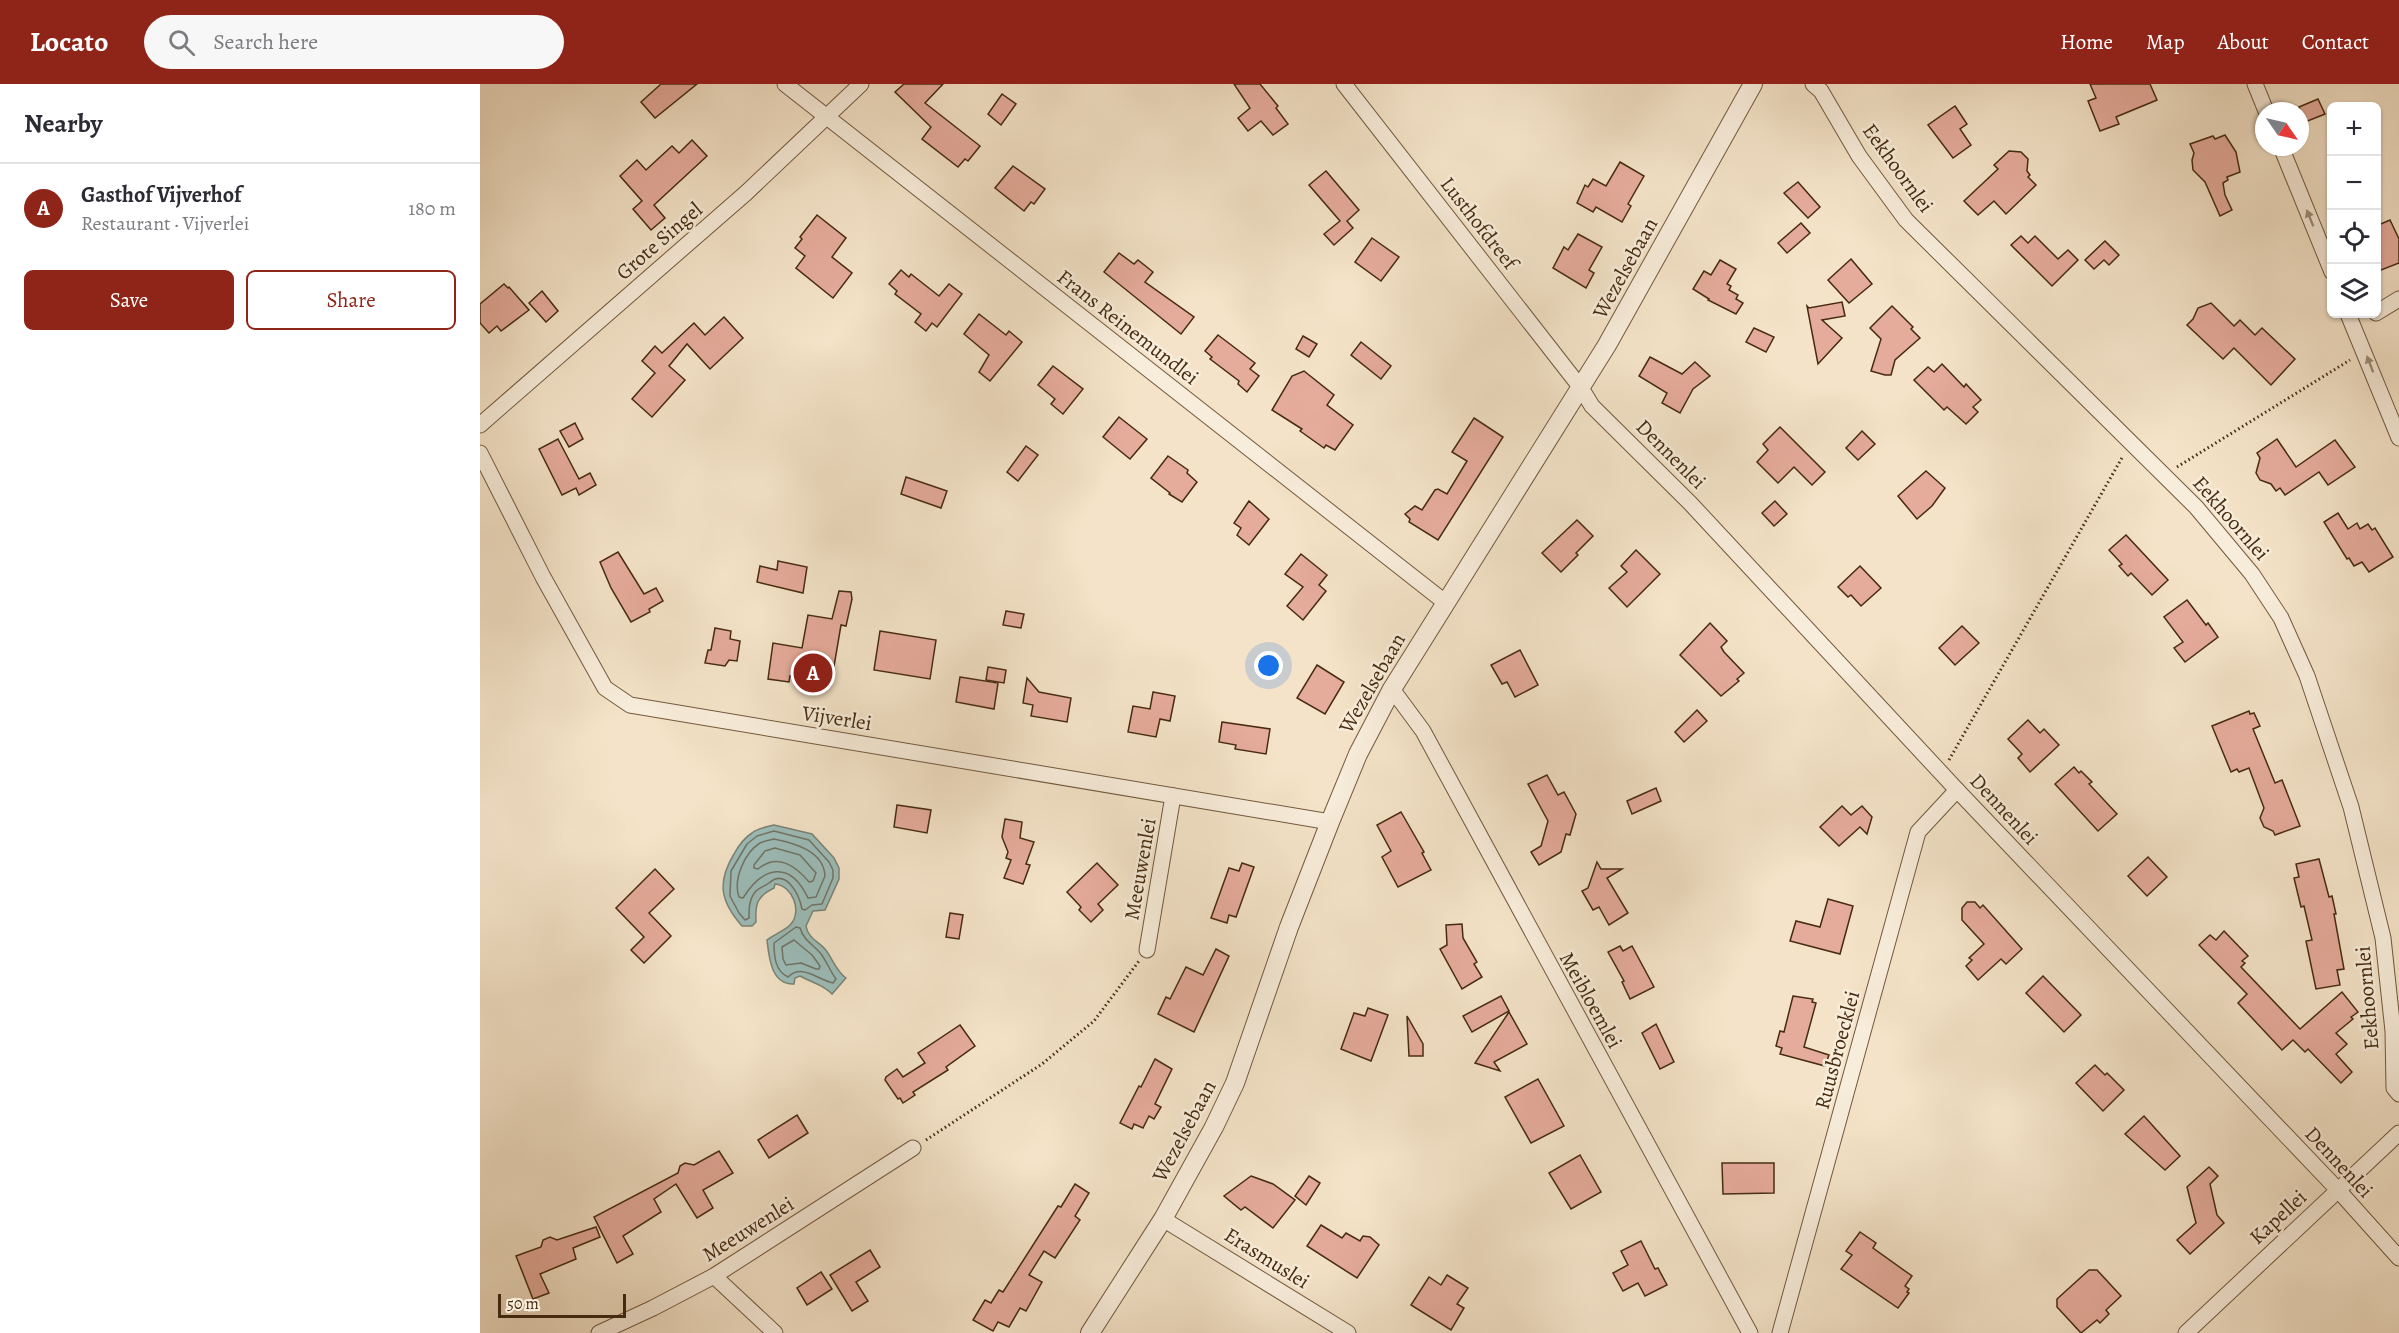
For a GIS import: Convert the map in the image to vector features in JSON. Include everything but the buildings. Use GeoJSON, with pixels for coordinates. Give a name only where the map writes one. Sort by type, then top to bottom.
{"type":"FeatureCollection","features":[{"type":"Feature","properties":{"kind":"street","name":"Frans Reinemundlei"},"geometry":{"type":"LineString","coordinates":[[785,84],[1446,603]]}},
{"type":"Feature","properties":{"kind":"street","name":"Grote Singel"},"geometry":{"type":"LineString","coordinates":[[480,425],[746,193],[861,84]]}},
{"type":"Feature","properties":{"kind":"street","name":"Lusthofdreef"},"geometry":{"type":"LineString","coordinates":[[1344,84],[1581,388]]}},
{"type":"Feature","properties":{"kind":"street","name":"Wezelsebaan"},"geometry":{"type":"LineString","coordinates":[[1089,1333],[1163,1219],[1214,1127],[1235,1083],[1289,927],[1330,822],[1358,754],[1392,689],[1608,345],[1753,84]]}},
{"type":"Feature","properties":{"kind":"street","name":"Eekhoornlei"},"geometry":{"type":"LineString","coordinates":[[1813,84],[1821,91],[1859,156],[1906,220],[2132,441],[2196,507],[2252,573],[2281,618],[2307,676],[2351,807],[2383,938],[2393,1031],[2394,1088],[2399,1094]]}},
{"type":"Feature","properties":{"kind":"street"},"geometry":{"type":"LineString","coordinates":[[2255,84],[2262,102]]}},
{"type":"Feature","properties":{"kind":"street"},"geometry":{"type":"LineString","coordinates":[[2285,156],[2328,264]]}},
{"type":"Feature","properties":{"kind":"street"},"geometry":{"type":"LineString","coordinates":[[2381,310],[2399,299]]}},
{"type":"Feature","properties":{"kind":"street"},"geometry":{"type":"LineString","coordinates":[[2351,320],[2399,438]]}},
{"type":"Feature","properties":{"kind":"street","name":"Dennenlei"},"geometry":{"type":"LineString","coordinates":[[1581,388],[1593,406],[1690,502],[1957,790],[2338,1190],[2399,1258]]}},
{"type":"Feature","properties":{"kind":"street","name":"Vijverlei"},"geometry":{"type":"LineString","coordinates":[[480,453],[543,577],[605,688],[630,705],[1330,822]]}},
{"type":"Feature","properties":{"kind":"street","name":"Meibloemlei"},"geometry":{"type":"LineString","coordinates":[[1392,689],[1423,731],[1750,1333]]}},
{"type":"Feature","properties":{"kind":"street","name":"Ruusbroecklei"},"geometry":{"type":"LineString","coordinates":[[1780,1333],[1918,832],[1957,790]]}},
{"type":"Feature","properties":{"kind":"street","name":"Meeuwenlei"},"geometry":{"type":"LineString","coordinates":[[1147,950],[1173,796]]}},
{"type":"Feature","properties":{"kind":"street","name":"Kapellei"},"geometry":{"type":"LineString","coordinates":[[2186,1333],[2399,1133]]}},
{"type":"Feature","properties":{"kind":"street","name":"Meeuwenlei"},"geometry":{"type":"LineString","coordinates":[[599,1333],[714,1276],[913,1148]]}},
{"type":"Feature","properties":{"kind":"street","name":"Erasmuslei"},"geometry":{"type":"LineString","coordinates":[[1163,1219],[1348,1333]]}},
{"type":"Feature","properties":{"kind":"street"},"geometry":{"type":"LineString","coordinates":[[714,1276],[775,1333]]}},
{"type":"Feature","properties":{"kind":"path"},"geometry":{"type":"LineString","coordinates":[[2164,475],[2365,351]]}},
{"type":"Feature","properties":{"kind":"path"},"geometry":{"type":"LineString","coordinates":[[1941,772],[2132,441]]}},
{"type":"Feature","properties":{"kind":"path"},"geometry":{"type":"LineString","coordinates":[[913,1148],[1042,1064],[1094,1021],[1147,950]]}},
{"type":"Feature","properties":{"kind":"water"},"geometry":{"type":"Polygon","coordinates":[[[774,825],[812,834],[834,858],[839,868],[839,879],[825,910],[813,911],[806,926],[811,936],[825,949],[846,978],[832,994],[800,976],[795,978],[794,984],[786,983],[780,980],[773,969],[767,940],[789,926],[796,913],[794,900],[787,889],[775,884],[774,888],[764,894],[758,901],[756,922],[752,926],[742,926],[725,900],[723,882],[725,874],[738,848],[754,831],[774,825]]]}},
{"type":"Feature","properties":{"kind":"place","name":"Gasthof Vijverhof"},"geometry":{"type":"Point","coordinates":[813,673]}}]}
